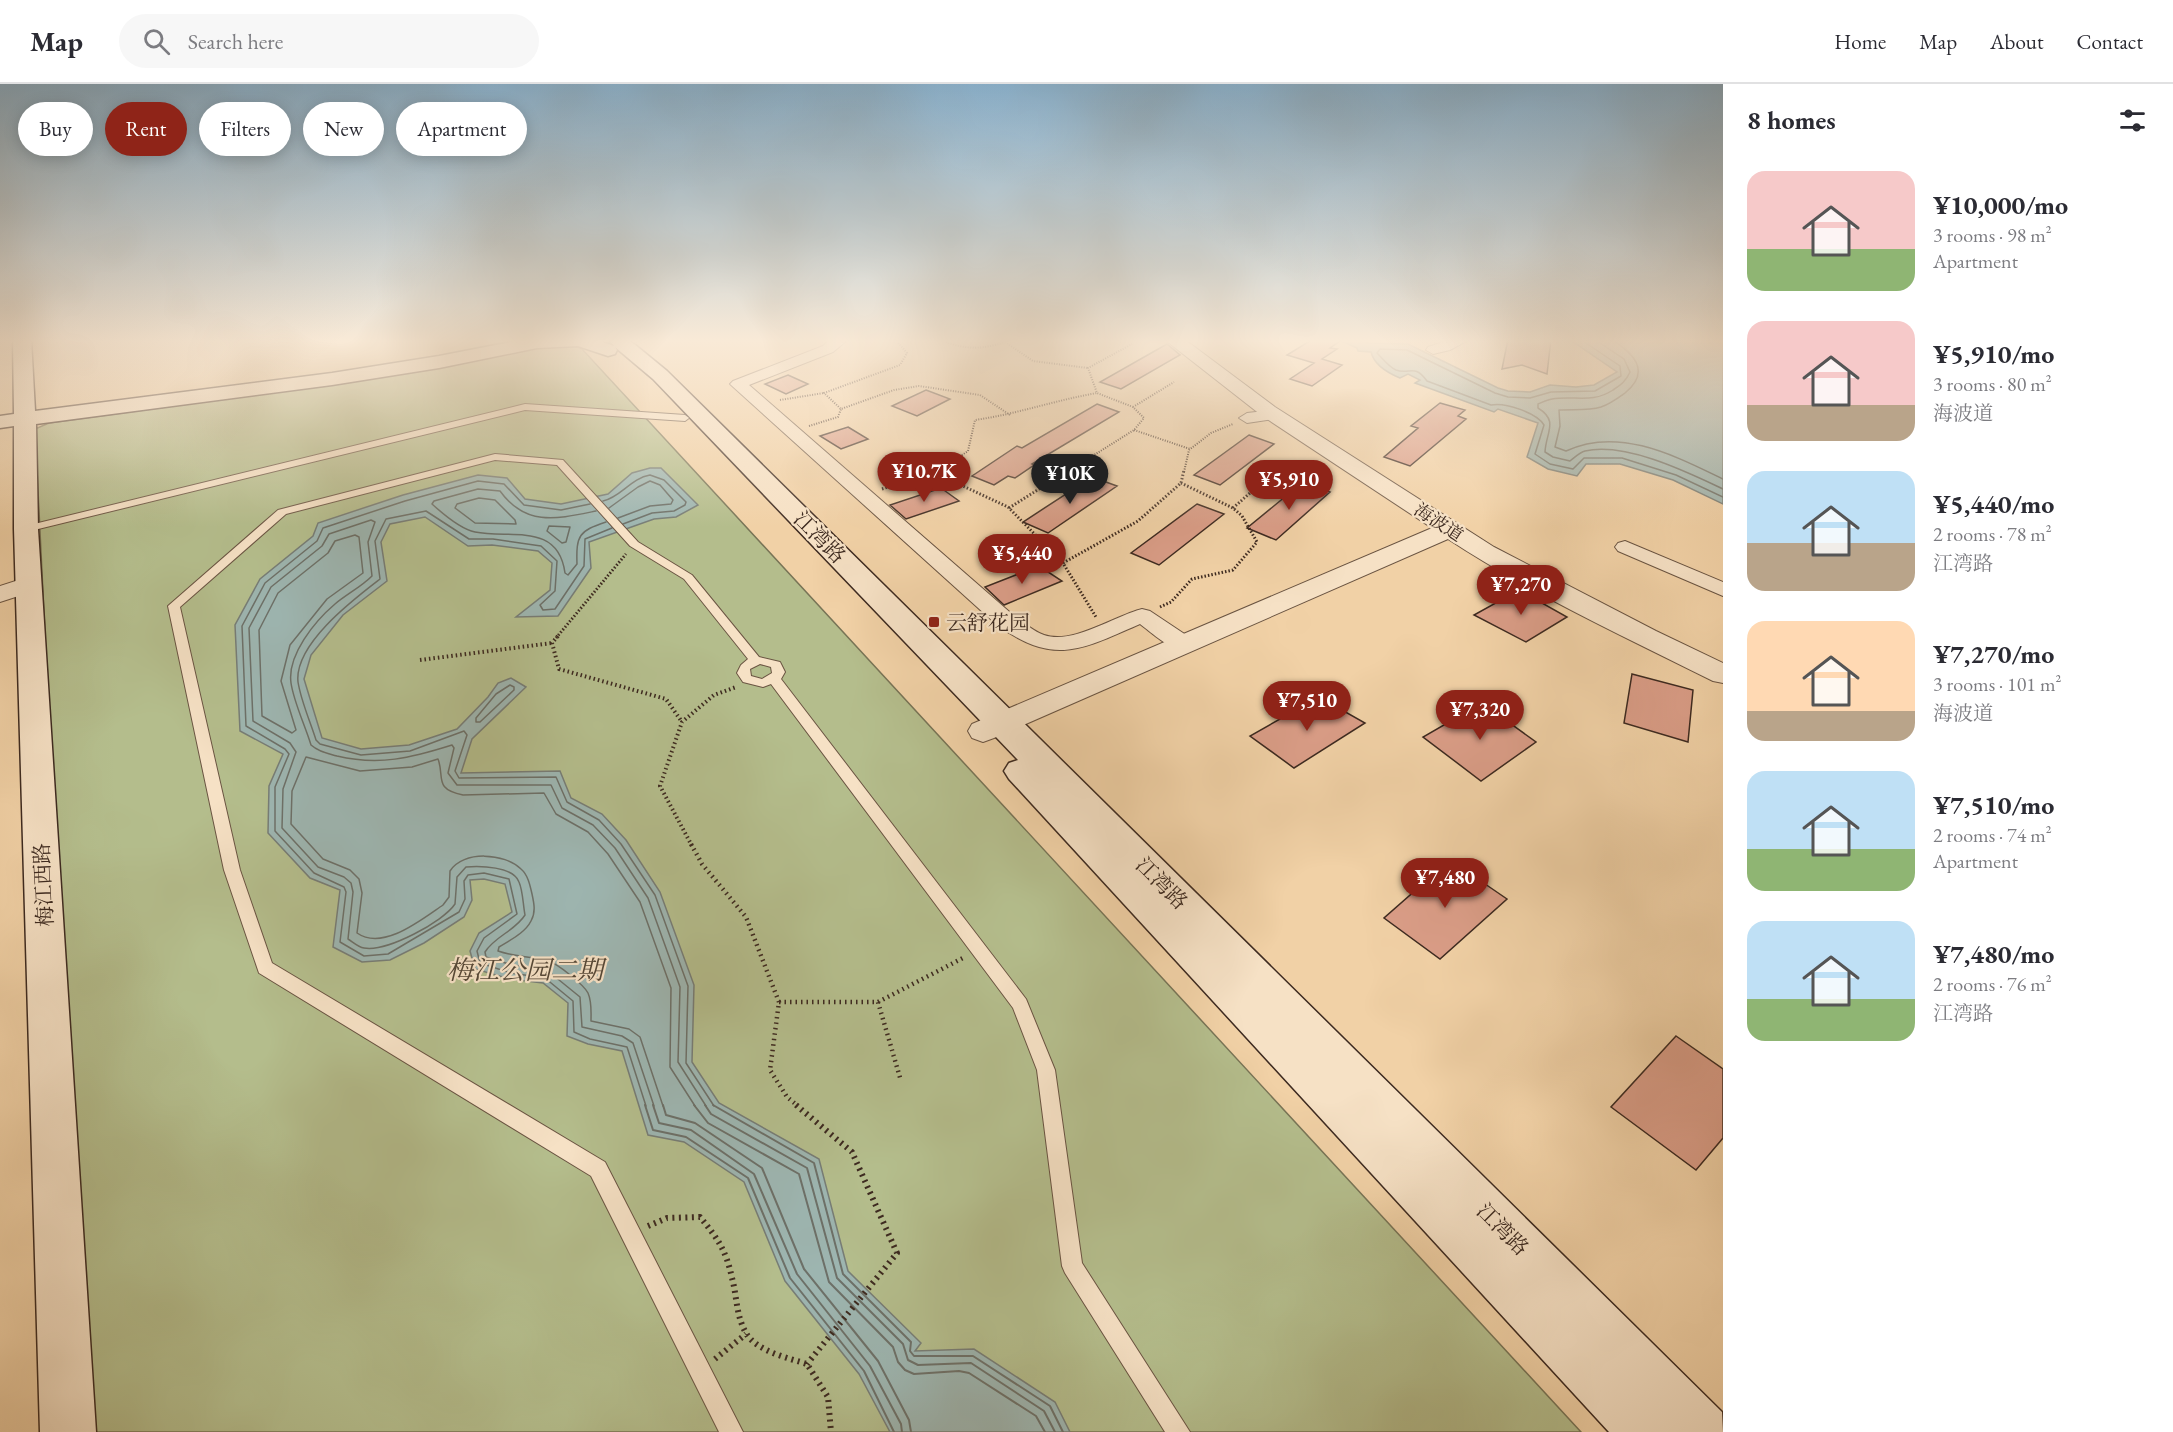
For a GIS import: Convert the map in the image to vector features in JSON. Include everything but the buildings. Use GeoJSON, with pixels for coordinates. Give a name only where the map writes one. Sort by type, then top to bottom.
{"type":"FeatureCollection","features":[{"type":"Feature","properties":{"kind":"main road","name":"梅江西路"},"geometry":{"type":"LineString","coordinates":[[15,402],[13,417],[26,529],[14,590],[68,1432]]}},
{"type":"Feature","properties":{"kind":"main road"},"geometry":{"type":"LineString","coordinates":[[13,417],[143,402]]}},
{"type":"Feature","properties":{"kind":"main road","name":"江湾路"},"geometry":{"type":"LineString","coordinates":[[667,402],[1702,1432]]}},
{"type":"Feature","properties":{"kind":"main road","name":"江湾路"},"geometry":{"type":"LineString","coordinates":[[685,402],[986,719],[1647,1432]]}},
{"type":"Feature","properties":{"kind":"street","name":"海波道"},"geometry":{"type":"LineString","coordinates":[[1257,402],[1485,552],[1646,637],[1723,674]]}},
{"type":"Feature","properties":{"kind":"street"},"geometry":{"type":"LineString","coordinates":[[759,403],[1005,620],[1025,634],[1047,643],[1074,642],[1142,616],[1176,639]]}},
{"type":"Feature","properties":{"kind":"street"},"geometry":{"type":"LineString","coordinates":[[1247,418],[1274,415]]}},
{"type":"Feature","properties":{"kind":"street"},"geometry":{"type":"LineString","coordinates":[[986,719],[1444,525]]}},
{"type":"Feature","properties":{"kind":"street"},"geometry":{"type":"LineString","coordinates":[[1625,547],[1723,590]]}},
{"type":"Feature","properties":{"kind":"lane"},"geometry":{"type":"LineString","coordinates":[[26,529],[525,407],[684,418]]}},
{"type":"Feature","properties":{"kind":"lane"},"geometry":{"type":"LineString","coordinates":[[731,1432],[598,1169],[265,968],[232,870],[174,606],[282,512],[495,457],[560,462],[634,544],[688,577],[756,661]]}},
{"type":"Feature","properties":{"kind":"lane"},"geometry":{"type":"LineString","coordinates":[[767,660],[776,665],[779,672],[774,679],[763,683],[751,682],[743,673],[746,666],[756,661],[767,660]]}},
{"type":"Feature","properties":{"kind":"lane"},"geometry":{"type":"LineString","coordinates":[[774,679],[1020,1004],[1046,1070],[1072,1266],[1178,1432]]}},
{"type":"Feature","properties":{"kind":"path"},"geometry":{"type":"LineString","coordinates":[[759,403],[766,402]]}},
{"type":"Feature","properties":{"kind":"path"},"geometry":{"type":"LineString","coordinates":[[833,402],[841,409]]}},
{"type":"Feature","properties":{"kind":"path"},"geometry":{"type":"LineString","coordinates":[[791,432],[838,417],[841,409],[861,402]]}},
{"type":"Feature","properties":{"kind":"path"},"geometry":{"type":"LineString","coordinates":[[990,402],[1010,416]]}},
{"type":"Feature","properties":{"kind":"path"},"geometry":{"type":"LineString","coordinates":[[878,490],[935,473],[968,451],[975,420],[1010,416],[1057,402]]}},
{"type":"Feature","properties":{"kind":"path"},"geometry":{"type":"LineString","coordinates":[[1010,508],[1134,430],[1144,417],[1133,406],[1122,402]]}},
{"type":"Feature","properties":{"kind":"path"},"geometry":{"type":"LineString","coordinates":[[1133,406],[1140,402]]}},
{"type":"Feature","properties":{"kind":"path"},"geometry":{"type":"LineString","coordinates":[[1063,563],[1138,521],[1182,483],[1190,450],[1211,433],[1247,418]]}},
{"type":"Feature","properties":{"kind":"path"},"geometry":{"type":"LineString","coordinates":[[1134,430],[1190,450]]}},
{"type":"Feature","properties":{"kind":"path"},"geometry":{"type":"LineString","coordinates":[[1233,508],[1282,465]]}},
{"type":"Feature","properties":{"kind":"path"},"geometry":{"type":"LineString","coordinates":[[935,473],[1010,508],[1063,563],[1099,623]]}},
{"type":"Feature","properties":{"kind":"path"},"geometry":{"type":"LineString","coordinates":[[1142,616],[1172,602],[1192,579],[1233,570],[1257,542],[1242,516],[1233,508],[1182,483]]}},
{"type":"Feature","properties":{"kind":"path"},"geometry":{"type":"LineString","coordinates":[[420,660],[552,643],[600,589],[634,544]]}},
{"type":"Feature","properties":{"kind":"path"},"geometry":{"type":"LineString","coordinates":[[552,643],[559,669],[666,699],[682,722]]}},
{"type":"Feature","properties":{"kind":"path"},"geometry":{"type":"LineString","coordinates":[[751,682],[714,695],[682,722],[660,786],[702,864],[746,917],[779,1002],[770,1070],[786,1097],[852,1152],[897,1253],[807,1364]]}},
{"type":"Feature","properties":{"kind":"path"},"geometry":{"type":"LineString","coordinates":[[779,1002],[878,1002],[978,949]]}},
{"type":"Feature","properties":{"kind":"path"},"geometry":{"type":"LineString","coordinates":[[878,1002],[901,1081]]}},
{"type":"Feature","properties":{"kind":"path"},"geometry":{"type":"LineString","coordinates":[[631,1234],[668,1218],[700,1217],[722,1244],[746,1334],[769,1352],[807,1364],[828,1397],[831,1432]]}},
{"type":"Feature","properties":{"kind":"path"},"geometry":{"type":"LineString","coordinates":[[700,1370],[746,1334]]}},
{"type":"Feature","properties":{"kind":"green space","name":"梅江公园二期"},"geometry":{"type":"Polygon","coordinates":[[[203,402],[631,402],[1581,1432],[84,1432],[35,429],[49,423],[203,402]]]}},
{"type":"Feature","properties":{"kind":"water"},"geometry":{"type":"Polygon","coordinates":[[[1467,402],[1723,402],[1723,504],[1673,480],[1620,464],[1586,464],[1577,476],[1548,469],[1527,457],[1538,423],[1498,409],[1494,412],[1467,402]]]}},
{"type":"Feature","properties":{"kind":"water"},"geometry":{"type":"Polygon","coordinates":[[[650,468],[661,468],[698,505],[676,517],[654,519],[589,542],[591,568],[558,616],[516,617],[550,590],[552,563],[538,551],[492,545],[468,546],[425,517],[390,524],[381,542],[387,581],[343,615],[311,655],[304,679],[322,738],[361,749],[409,745],[457,729],[488,697],[498,683],[511,678],[526,687],[472,739],[461,773],[560,771],[571,798],[602,814],[626,840],[660,892],[694,985],[692,1062],[719,1103],[819,1159],[848,1271],[921,1343],[915,1351],[974,1349],[1055,1402],[1070,1432],[890,1432],[859,1374],[785,1281],[744,1182],[684,1142],[648,1135],[622,1051],[588,1044],[567,1036],[568,1003],[543,983],[510,979],[475,969],[470,951],[479,933],[512,912],[505,884],[484,879],[470,880],[472,900],[464,917],[424,943],[390,960],[362,962],[333,947],[340,890],[310,878],[268,833],[269,786],[283,754],[240,731],[235,625],[260,579],[313,536],[318,523],[403,495],[478,475],[507,478],[525,499],[561,504],[608,494],[632,473],[650,468]]]}},
{"type":"Feature","properties":{"kind":"place","name":"云舒花园"},"geometry":{"type":"Point","coordinates":[934,622]}}]}
